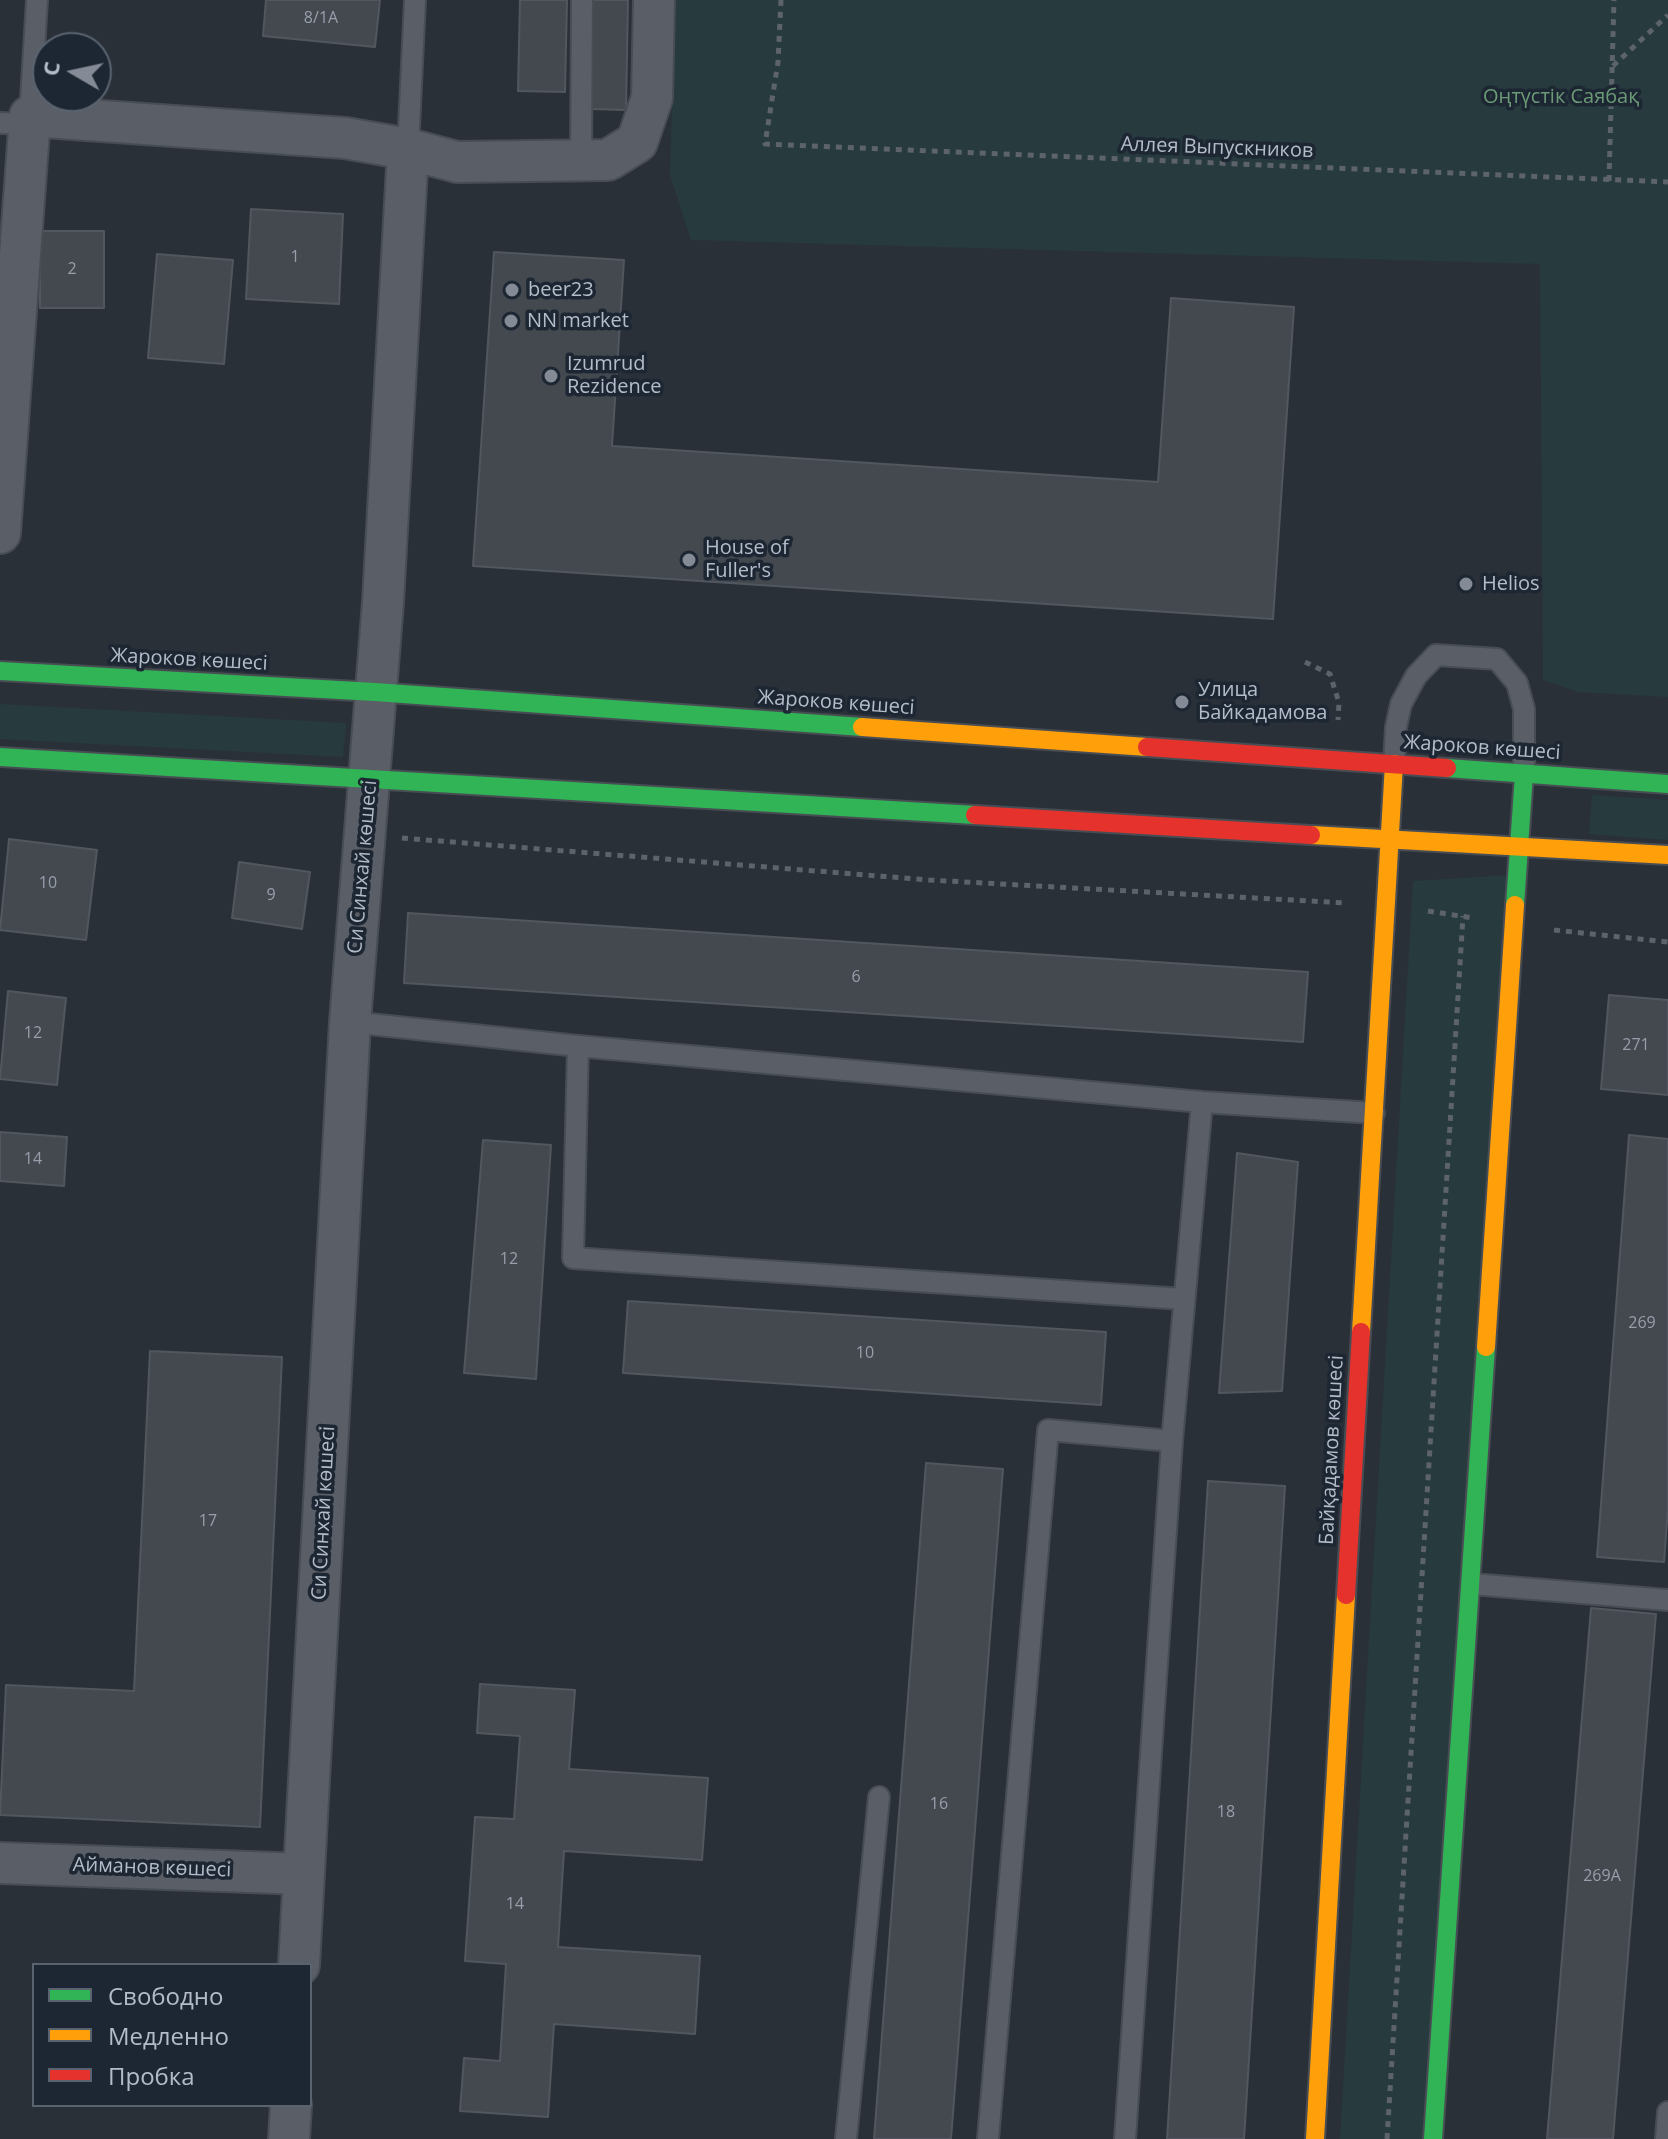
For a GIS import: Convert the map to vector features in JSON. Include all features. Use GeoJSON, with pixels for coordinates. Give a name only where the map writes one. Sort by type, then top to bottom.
{"type":"FeatureCollection","features":[{"type":"Feature","properties":{"kind":"main road","name":"Жароков көшесі"},"geometry":{"type":"LineString","coordinates":[[0,671],[375,692],[1668,784]]}},
{"type":"Feature","properties":{"kind":"main road"},"geometry":{"type":"LineString","coordinates":[[0,757],[1668,855]]}},
{"type":"Feature","properties":{"kind":"main road","name":"Байқадамов көшесі"},"geometry":{"type":"LineString","coordinates":[[1315,2139],[1394,764]]}},
{"type":"Feature","properties":{"kind":"main road"},"geometry":{"type":"LineString","coordinates":[[1433,2139],[1524,774]]}},
{"type":"Feature","properties":{"kind":"street"},"geometry":{"type":"LineString","coordinates":[[0,533],[20,121],[345,138],[408,149],[457,162],[608,160],[637,142],[652,98],[654,0]]}},
{"type":"Feature","properties":{"kind":"street","name":"Си Синхай көшесі"},"geometry":{"type":"LineString","coordinates":[[299,1963],[350,1022],[384,587],[408,149]]}},
{"type":"Feature","properties":{"kind":"street","name":"Айманов көшесі"},"geometry":{"type":"LineString","coordinates":[[0,1863],[304,1874]]}},
{"type":"Feature","properties":{"kind":"street"},"geometry":{"type":"LineString","coordinates":[[289,2139],[291,2107]]}},
{"type":"Feature","properties":{"kind":"lane"},"geometry":{"type":"LineString","coordinates":[[20,121],[37,0]]}},
{"type":"Feature","properties":{"kind":"lane"},"geometry":{"type":"LineString","coordinates":[[408,149],[415,0]]}},
{"type":"Feature","properties":{"kind":"lane"},"geometry":{"type":"LineString","coordinates":[[581,160],[582,0]]}},
{"type":"Feature","properties":{"kind":"lane"},"geometry":{"type":"LineString","coordinates":[[1394,764],[1401,704],[1416,676],[1436,655],[1497,659],[1517,683],[1524,709],[1524,774]]}},
{"type":"Feature","properties":{"kind":"lane"},"geometry":{"type":"LineString","coordinates":[[350,1022],[578,1046],[1202,1102],[1374,1113]]}},
{"type":"Feature","properties":{"kind":"lane"},"geometry":{"type":"LineString","coordinates":[[578,1046],[573,1258],[1183,1299]]}},
{"type":"Feature","properties":{"kind":"lane"},"geometry":{"type":"LineString","coordinates":[[1125,2139],[1172,1441],[1202,1102]]}},
{"type":"Feature","properties":{"kind":"lane"},"geometry":{"type":"LineString","coordinates":[[988,2139],[1048,1430],[1172,1441]]}},
{"type":"Feature","properties":{"kind":"lane"},"geometry":{"type":"LineString","coordinates":[[1472,1584],[1668,1600]]}},
{"type":"Feature","properties":{"kind":"lane"},"geometry":{"type":"LineString","coordinates":[[846,2139],[879,1797]]}},
{"type":"Feature","properties":{"kind":"lane"},"geometry":{"type":"LineString","coordinates":[[1666,2139],[1668,2112]]}},
{"type":"Feature","properties":{"kind":"path","name":"Аллея Выпускников"},"geometry":{"type":"LineString","coordinates":[[781,0],[778,62],[765,144],[1668,182]]}},
{"type":"Feature","properties":{"kind":"path"},"geometry":{"type":"LineString","coordinates":[[1609,181],[1614,0]]}},
{"type":"Feature","properties":{"kind":"path"},"geometry":{"type":"LineString","coordinates":[[1612,66],[1668,15]]}},
{"type":"Feature","properties":{"kind":"path"},"geometry":{"type":"LineString","coordinates":[[1305,662],[1330,674],[1339,703]]}},
{"type":"Feature","properties":{"kind":"path"},"geometry":{"type":"LineString","coordinates":[[365,835],[929,880],[1385,905],[1668,942]]}},
{"type":"Feature","properties":{"kind":"path"},"geometry":{"type":"LineString","coordinates":[[1387,2139],[1463,916]]}},
{"type":"Feature","properties":{"kind":"green space","name":"Оңтүстік Саябақ"},"geometry":{"type":"Polygon","coordinates":[[[675,0],[1668,0],[1668,697],[1578,692],[1543,680],[1540,264],[691,240],[670,175],[675,0]]]}},
{"type":"Feature","properties":{"kind":"green space"},"geometry":{"type":"Polygon","coordinates":[[[0,704],[346,723],[343,757],[0,739],[0,704]]]}},
{"type":"Feature","properties":{"kind":"green space"},"geometry":{"type":"Polygon","coordinates":[[[1592,795],[1668,800],[1668,840],[1589,834],[1592,795]]]}},
{"type":"Feature","properties":{"kind":"green space"},"geometry":{"type":"Polygon","coordinates":[[[1510,875],[1422,2139],[1340,2139],[1413,881],[1510,875]]]}},
{"type":"Feature","properties":{"kind":"building"},"geometry":{"type":"Polygon","coordinates":[[[266,0],[380,0],[375,47],[263,36],[266,0]]]}},
{"type":"Feature","properties":{"kind":"building"},"geometry":{"type":"Polygon","coordinates":[[[520,0],[567,0],[565,92],[518,91],[520,0]]]}},
{"type":"Feature","properties":{"kind":"building"},"geometry":{"type":"Polygon","coordinates":[[[593,0],[628,0],[626,110],[591,109],[593,0]]]}},
{"type":"Feature","properties":{"kind":"building"},"geometry":{"type":"Polygon","coordinates":[[[251,209],[343,214],[339,304],[246,299],[251,209]]]}},
{"type":"Feature","properties":{"kind":"building"},"geometry":{"type":"Polygon","coordinates":[[[40,231],[104,231],[104,308],[40,308],[40,231]]]}},
{"type":"Feature","properties":{"kind":"building","name":"Izumrud Rezidence"},"geometry":{"type":"Polygon","coordinates":[[[494,252],[624,260],[612,446],[1158,482],[1171,298],[1294,307],[1273,619],[473,566],[494,252]]]}},
{"type":"Feature","properties":{"kind":"building"},"geometry":{"type":"Polygon","coordinates":[[[157,254],[233,260],[224,364],[148,358],[157,254]]]}},
{"type":"Feature","properties":{"kind":"building"},"geometry":{"type":"Polygon","coordinates":[[[9,839],[97,850],[86,940],[0,930],[9,839]]]}},
{"type":"Feature","properties":{"kind":"building"},"geometry":{"type":"Polygon","coordinates":[[[239,862],[310,872],[302,929],[232,918],[239,862]]]}},
{"type":"Feature","properties":{"kind":"building"},"geometry":{"type":"Polygon","coordinates":[[[408,913],[1308,972],[1303,1042],[404,983],[408,913]]]}},
{"type":"Feature","properties":{"kind":"building"},"geometry":{"type":"Polygon","coordinates":[[[8,991],[66,998],[57,1085],[0,1079],[8,991]]]}},
{"type":"Feature","properties":{"kind":"building"},"geometry":{"type":"Polygon","coordinates":[[[1609,995],[1668,1000],[1668,1095],[1601,1089],[1609,995]]]}},
{"type":"Feature","properties":{"kind":"building"},"geometry":{"type":"Polygon","coordinates":[[[0,1132],[67,1137],[64,1186],[0,1181],[0,1132]]]}},
{"type":"Feature","properties":{"kind":"building"},"geometry":{"type":"Polygon","coordinates":[[[1629,1135],[1668,1139],[1668,1508],[1664,1562],[1597,1557],[1629,1135]]]}},
{"type":"Feature","properties":{"kind":"building"},"geometry":{"type":"Polygon","coordinates":[[[483,1140],[551,1145],[536,1379],[464,1373],[483,1140]]]}},
{"type":"Feature","properties":{"kind":"building"},"geometry":{"type":"Polygon","coordinates":[[[1237,1153],[1298,1162],[1282,1391],[1219,1393],[1237,1153]]]}},
{"type":"Feature","properties":{"kind":"building"},"geometry":{"type":"Polygon","coordinates":[[[628,1301],[1106,1332],[1101,1405],[623,1373],[628,1301]]]}},
{"type":"Feature","properties":{"kind":"building"},"geometry":{"type":"Polygon","coordinates":[[[150,1351],[282,1357],[260,1827],[0,1815],[6,1685],[134,1691],[150,1351]]]}},
{"type":"Feature","properties":{"kind":"building"},"geometry":{"type":"Polygon","coordinates":[[[926,1463],[1003,1469],[951,2139],[874,2139],[926,1463]]]}},
{"type":"Feature","properties":{"kind":"building"},"geometry":{"type":"Polygon","coordinates":[[[1208,1481],[1285,1486],[1244,2139],[1167,2139],[1208,1481]]]}},
{"type":"Feature","properties":{"kind":"building"},"geometry":{"type":"Polygon","coordinates":[[[1591,1608],[1656,1614],[1613,2139],[1547,2139],[1591,1608]]]}},
{"type":"Feature","properties":{"kind":"building"},"geometry":{"type":"Polygon","coordinates":[[[480,1684],[575,1690],[569,1769],[708,1778],[702,1860],[564,1851],[558,1947],[700,1956],[695,2034],[554,2024],[548,2117],[460,2111],[464,2058],[500,2061],[506,1964],[465,1961],[475,1817],[514,1819],[520,1736],[477,1733],[480,1684]]]}},
{"type":"Feature","properties":{"kind":"traffic: fast"},"geometry":{"type":"LineString","coordinates":[[0,671],[375,692],[862,727]]}},
{"type":"Feature","properties":{"kind":"traffic: fast"},"geometry":{"type":"LineString","coordinates":[[0,757],[975,815]]}},
{"type":"Feature","properties":{"kind":"traffic: fast"},"geometry":{"type":"LineString","coordinates":[[1447,768],[1668,784]]}},
{"type":"Feature","properties":{"kind":"traffic: fast"},"geometry":{"type":"LineString","coordinates":[[1515,905],[1524,774]]}},
{"type":"Feature","properties":{"kind":"traffic: fast"},"geometry":{"type":"LineString","coordinates":[[1433,2139],[1486,1347]]}},
{"type":"Feature","properties":{"kind":"traffic: slow"},"geometry":{"type":"LineString","coordinates":[[862,727],[1147,747]]}},
{"type":"Feature","properties":{"kind":"traffic: slow"},"geometry":{"type":"LineString","coordinates":[[1361,1332],[1394,764]]}},
{"type":"Feature","properties":{"kind":"traffic: slow"},"geometry":{"type":"LineString","coordinates":[[1311,835],[1668,855]]}},
{"type":"Feature","properties":{"kind":"traffic: slow"},"geometry":{"type":"LineString","coordinates":[[1486,1347],[1515,905]]}},
{"type":"Feature","properties":{"kind":"traffic: slow"},"geometry":{"type":"LineString","coordinates":[[1315,2139],[1346,1595]]}},
{"type":"Feature","properties":{"kind":"traffic: jam"},"geometry":{"type":"LineString","coordinates":[[1147,747],[1447,768]]}},
{"type":"Feature","properties":{"kind":"traffic: jam"},"geometry":{"type":"LineString","coordinates":[[975,815],[1311,835]]}},
{"type":"Feature","properties":{"kind":"traffic: jam"},"geometry":{"type":"LineString","coordinates":[[1346,1595],[1361,1332]]}},
{"type":"Feature","properties":{"kind":"place","name":"beer23"},"geometry":{"type":"Point","coordinates":[512,290]}},
{"type":"Feature","properties":{"kind":"place","name":"NN market"},"geometry":{"type":"Point","coordinates":[511,321]}},
{"type":"Feature","properties":{"kind":"place","name":"Izumrud Rezidence"},"geometry":{"type":"Point","coordinates":[551,376]}},
{"type":"Feature","properties":{"kind":"place","name":"House of Fuller's"},"geometry":{"type":"Point","coordinates":[689,560]}},
{"type":"Feature","properties":{"kind":"place","name":"Helios"},"geometry":{"type":"Point","coordinates":[1466,584]}},
{"type":"Feature","properties":{"kind":"place","name":"Улица Байкадамова"},"geometry":{"type":"Point","coordinates":[1182,702]}}]}
